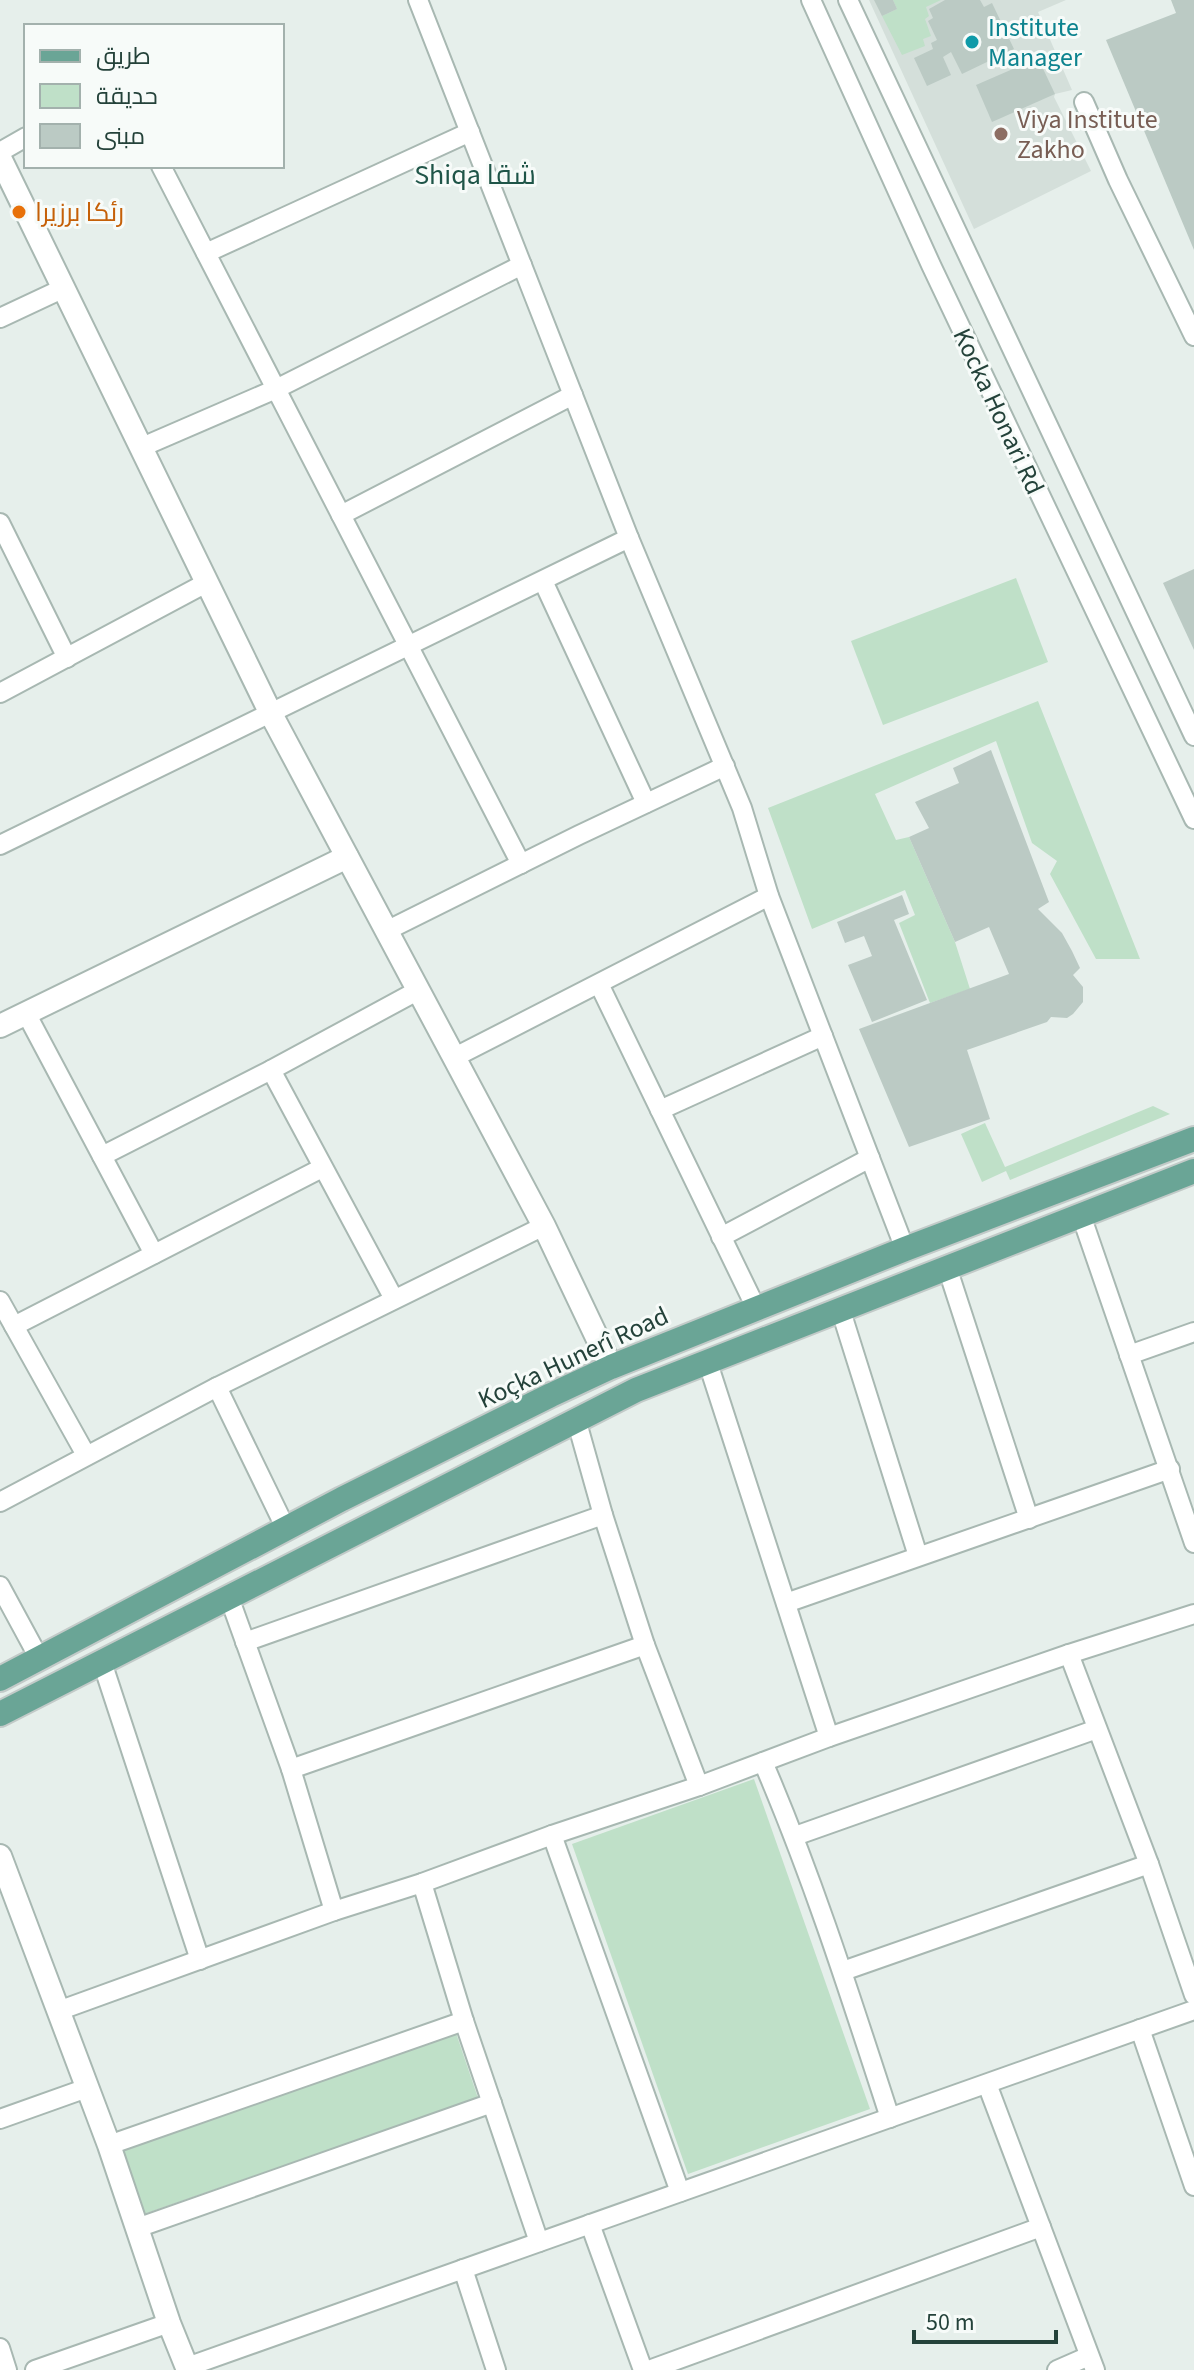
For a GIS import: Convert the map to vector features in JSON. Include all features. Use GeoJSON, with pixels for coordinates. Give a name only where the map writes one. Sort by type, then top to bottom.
{"type":"FeatureCollection","features":[{"type":"Feature","properties":{"kind":"main road","name":"Koçka Hunerî Road"},"geometry":{"type":"LineString","coordinates":[[0,1679],[342,1499],[611,1367],[905,1249],[1194,1139]]}},
{"type":"Feature","properties":{"kind":"main road"},"geometry":{"type":"LineString","coordinates":[[0,1714],[576,1419],[707,1360],[1194,1171]]}},
{"type":"Feature","properties":{"kind":"main road"},"geometry":{"type":"LineString","coordinates":[[342,1499],[359,1532]]}},
{"type":"Feature","properties":{"kind":"street"},"geometry":{"type":"LineString","coordinates":[[418,0],[629,538],[742,808],[769,896],[905,1249]]}},
{"type":"Feature","properties":{"kind":"street","name":"Kocka Honari Rd"},"geometry":{"type":"LineString","coordinates":[[811,0],[938,279],[1188,794],[1194,819]]}},
{"type":"Feature","properties":{"kind":"street","name":"Kocka Honari Rd"},"geometry":{"type":"LineString","coordinates":[[848,0],[1194,736]]}},
{"type":"Feature","properties":{"kind":"street"},"geometry":{"type":"LineString","coordinates":[[1084,102],[1118,180],[1194,336]]}},
{"type":"Feature","properties":{"kind":"street"},"geometry":{"type":"LineString","coordinates":[[206,253],[470,132]]}},
{"type":"Feature","properties":{"kind":"street"},"geometry":{"type":"LineString","coordinates":[[0,152],[24,138]]}},
{"type":"Feature","properties":{"kind":"street"},"geometry":{"type":"LineString","coordinates":[[0,158],[271,714],[544,1226],[611,1367]]}},
{"type":"Feature","properties":{"kind":"street"},"geometry":{"type":"LineString","coordinates":[[162,168],[521,864]]}},
{"type":"Feature","properties":{"kind":"street"},"geometry":{"type":"LineString","coordinates":[[142,447],[276,389],[522,265]]}},
{"type":"Feature","properties":{"kind":"street"},"geometry":{"type":"LineString","coordinates":[[0,318],[64,288]]}},
{"type":"Feature","properties":{"kind":"street"},"geometry":{"type":"LineString","coordinates":[[341,515],[573,395]]}},
{"type":"Feature","properties":{"kind":"street"},"geometry":{"type":"LineString","coordinates":[[2,530],[67,658]]}},
{"type":"Feature","properties":{"kind":"street"},"geometry":{"type":"LineString","coordinates":[[0,845],[629,538]]}},
{"type":"Feature","properties":{"kind":"street"},"geometry":{"type":"LineString","coordinates":[[543,581],[646,803]]}},
{"type":"Feature","properties":{"kind":"street"},"geometry":{"type":"LineString","coordinates":[[0,693],[208,582]]}},
{"type":"Feature","properties":{"kind":"street"},"geometry":{"type":"LineString","coordinates":[[386,931],[725,766]]}},
{"type":"Feature","properties":{"kind":"street"},"geometry":{"type":"LineString","coordinates":[[0,1026],[347,857]]}},
{"type":"Feature","properties":{"kind":"street"},"geometry":{"type":"LineString","coordinates":[[453,1058],[769,896]]}},
{"type":"Feature","properties":{"kind":"street"},"geometry":{"type":"LineString","coordinates":[[599,984],[756,1308]]}},
{"type":"Feature","properties":{"kind":"street"},"geometry":{"type":"LineString","coordinates":[[102,1156],[417,991]]}},
{"type":"Feature","properties":{"kind":"street"},"geometry":{"type":"LineString","coordinates":[[26,1013],[154,1254]]}},
{"type":"Feature","properties":{"kind":"street"},"geometry":{"type":"LineString","coordinates":[[660,1110],[823,1036]]}},
{"type":"Feature","properties":{"kind":"street"},"geometry":{"type":"LineString","coordinates":[[271,1070],[394,1299]]}},
{"type":"Feature","properties":{"kind":"street"},"geometry":{"type":"LineString","coordinates":[[721,1237],[870,1158]]}},
{"type":"Feature","properties":{"kind":"street"},"geometry":{"type":"LineString","coordinates":[[14,1326],[322,1168]]}},
{"type":"Feature","properties":{"kind":"street"},"geometry":{"type":"LineString","coordinates":[[1081,1215],[1170,1469],[1185,1490],[1194,1543]]}},
{"type":"Feature","properties":{"kind":"street"},"geometry":{"type":"LineString","coordinates":[[0,1502],[217,1387],[544,1226]]}},
{"type":"Feature","properties":{"kind":"street"},"geometry":{"type":"LineString","coordinates":[[947,1267],[1029,1519]]}},
{"type":"Feature","properties":{"kind":"street"},"geometry":{"type":"LineString","coordinates":[[0,1301],[86,1455]]}},
{"type":"Feature","properties":{"kind":"street"},"geometry":{"type":"LineString","coordinates":[[840,1308],[918,1556]]}},
{"type":"Feature","properties":{"kind":"street"},"geometry":{"type":"LineString","coordinates":[[1129,1355],[1194,1332]]}},
{"type":"Feature","properties":{"kind":"street"},"geometry":{"type":"LineString","coordinates":[[707,1360],[829,1737]]}},
{"type":"Feature","properties":{"kind":"street"},"geometry":{"type":"LineString","coordinates":[[217,1387],[286,1529]]}},
{"type":"Feature","properties":{"kind":"street"},"geometry":{"type":"LineString","coordinates":[[576,1419],[645,1645],[699,1786]]}},
{"type":"Feature","properties":{"kind":"street"},"geometry":{"type":"LineString","coordinates":[[786,1603],[1170,1469]]}},
{"type":"Feature","properties":{"kind":"street"},"geometry":{"type":"LineString","coordinates":[[245,1642],[603,1515]]}},
{"type":"Feature","properties":{"kind":"street"},"geometry":{"type":"LineString","coordinates":[[0,1586],[39,1658]]}},
{"type":"Feature","properties":{"kind":"street"},"geometry":{"type":"LineString","coordinates":[[229,1597],[291,1769],[334,1911]]}},
{"type":"Feature","properties":{"kind":"street"},"geometry":{"type":"LineString","coordinates":[[58,2011],[334,1911],[699,1786],[829,1737],[1194,1614]]}},
{"type":"Feature","properties":{"kind":"street"},"geometry":{"type":"LineString","coordinates":[[291,1769],[645,1645]]}},
{"type":"Feature","properties":{"kind":"street"},"geometry":{"type":"LineString","coordinates":[[1069,1654],[1149,1864],[1194,1995]]}},
{"type":"Feature","properties":{"kind":"street"},"geometry":{"type":"LineString","coordinates":[[102,1662],[200,1960]]}},
{"type":"Feature","properties":{"kind":"street"},"geometry":{"type":"LineString","coordinates":[[795,1836],[1097,1729]]}},
{"type":"Feature","properties":{"kind":"street"},"geometry":{"type":"LineString","coordinates":[[763,1762],[795,1836],[890,2118]]}},
{"type":"Feature","properties":{"kind":"street"},"geometry":{"type":"LineString","coordinates":[[552,1835],[680,2192]]}},
{"type":"Feature","properties":{"kind":"street"},"geometry":{"type":"LineString","coordinates":[[0,1856],[109,2145],[187,2368],[1194,2010]]}},
{"type":"Feature","properties":{"kind":"street"},"geometry":{"type":"LineString","coordinates":[[843,1971],[1149,1864]]}},
{"type":"Feature","properties":{"kind":"street"},"geometry":{"type":"LineString","coordinates":[[422,1883],[464,2021],[539,2242]]}},
{"type":"Feature","properties":{"kind":"street"},"geometry":{"type":"LineString","coordinates":[[109,2145],[464,2021]]}},
{"type":"Feature","properties":{"kind":"street"},"geometry":{"type":"LineString","coordinates":[[1140,2029],[1194,2186]]}},
{"type":"Feature","properties":{"kind":"street"},"geometry":{"type":"LineString","coordinates":[[987,2084],[1092,2363],[1057,2370]]}},
{"type":"Feature","properties":{"kind":"street"},"geometry":{"type":"LineString","coordinates":[[0,2119],[87,2088]]}},
{"type":"Feature","properties":{"kind":"street"},"geometry":{"type":"LineString","coordinates":[[137,2228],[492,2103]]}},
{"type":"Feature","properties":{"kind":"street"},"geometry":{"type":"LineString","coordinates":[[590,2224],[646,2370],[1041,2227]]}},
{"type":"Feature","properties":{"kind":"street"},"geometry":{"type":"LineString","coordinates":[[463,2269],[496,2370]]}},
{"type":"Feature","properties":{"kind":"street"},"geometry":{"type":"LineString","coordinates":[[35,2370],[169,2323]]}},
{"type":"Feature","properties":{"kind":"street"},"geometry":{"type":"LineString","coordinates":[[0,2348],[7,2370]]}},
{"type":"Feature","properties":{"kind":"shaded area","name":"Viya Institute Zakho"},"geometry":{"type":"Polygon","coordinates":[[[869,0],[1066,0],[1038,12],[1072,90],[1055,94],[1054,97],[1091,171],[974,229],[869,0]]]}},
{"type":"Feature","properties":{"kind":"green space"},"geometry":{"type":"Polygon","coordinates":[[[893,0],[941,0],[926,7],[929,16],[925,19],[931,36],[923,39],[925,46],[902,55],[882,16],[897,9],[893,0]]]}},
{"type":"Feature","properties":{"kind":"green space"},"geometry":{"type":"Polygon","coordinates":[[[1016,578],[1048,662],[883,725],[851,641],[1016,578]]]}},
{"type":"Feature","properties":{"kind":"green space"},"geometry":{"type":"Polygon","coordinates":[[[1038,701],[1140,959],[1096,959],[1050,874],[1057,861],[1032,843],[996,741],[875,794],[896,840],[909,837],[955,942],[970,989],[930,1003],[899,923],[915,915],[905,890],[812,929],[768,808],[1038,701]]]}},
{"type":"Feature","properties":{"kind":"green space"},"geometry":{"type":"Polygon","coordinates":[[[1153,1106],[1170,1114],[1010,1180],[1006,1171],[982,1182],[961,1134],[985,1123],[1005,1167],[1153,1106]]]}},
{"type":"Feature","properties":{"kind":"green space"},"geometry":{"type":"Polygon","coordinates":[[[754,1779],[870,2109],[688,2174],[572,1844],[754,1779]]]}},
{"type":"Feature","properties":{"kind":"green space"},"geometry":{"type":"Polygon","coordinates":[[[456,2033],[478,2098],[144,2214],[122,2149],[456,2033]]]}},
{"type":"Feature","properties":{"kind":"building"},"geometry":{"type":"Polygon","coordinates":[[[874,0],[893,0],[897,9],[882,16],[874,0]]]}},
{"type":"Feature","properties":{"kind":"building","name":"Institute Manager"},"geometry":{"type":"Polygon","coordinates":[[[945,0],[980,0],[984,7],[992,3],[1014,49],[962,74],[951,52],[943,57],[951,75],[927,86],[914,58],[933,49],[931,43],[937,40],[928,21],[933,18],[929,9],[945,0]]]}},
{"type":"Feature","properties":{"kind":"building"},"geometry":{"type":"Polygon","coordinates":[[[1171,0],[1194,0],[1194,250],[1106,40],[1176,13],[1171,0]]]}},
{"type":"Feature","properties":{"kind":"building"},"geometry":{"type":"Polygon","coordinates":[[[1038,58],[1055,94],[992,122],[976,85],[1038,58]]]}},
{"type":"Feature","properties":{"kind":"building"},"geometry":{"type":"Polygon","coordinates":[[[1194,569],[1194,650],[1163,583],[1194,569]]]}},
{"type":"Feature","properties":{"kind":"building"},"geometry":{"type":"Polygon","coordinates":[[[991,750],[1049,902],[1038,909],[1062,933],[1072,951],[1080,968],[1073,975],[1083,987],[1083,1002],[1067,1018],[1051,1017],[1047,1022],[967,1050],[990,1119],[909,1147],[859,1029],[1009,974],[989,927],[955,942],[909,837],[929,828],[915,802],[959,783],[953,768],[991,750]]]}},
{"type":"Feature","properties":{"kind":"building"},"geometry":{"type":"Polygon","coordinates":[[[902,895],[909,914],[894,920],[927,1000],[872,1022],[848,965],[872,956],[864,936],[845,943],[837,922],[902,895]]]}},
{"type":"Feature","properties":{"kind":"place","name":"Institute Manager"},"geometry":{"type":"Point","coordinates":[972,42]}},
{"type":"Feature","properties":{"kind":"place","name":"Viya Institute Zakho"},"geometry":{"type":"Point","coordinates":[1001,134]}},
{"type":"Feature","properties":{"kind":"place","name":"رئكا برزيرا"},"geometry":{"type":"Point","coordinates":[19,212]}},
{"type":"Feature","properties":{"kind":"district","name":"Shiqa شقا"},"geometry":{"type":"Point","coordinates":[475,174]}}]}
